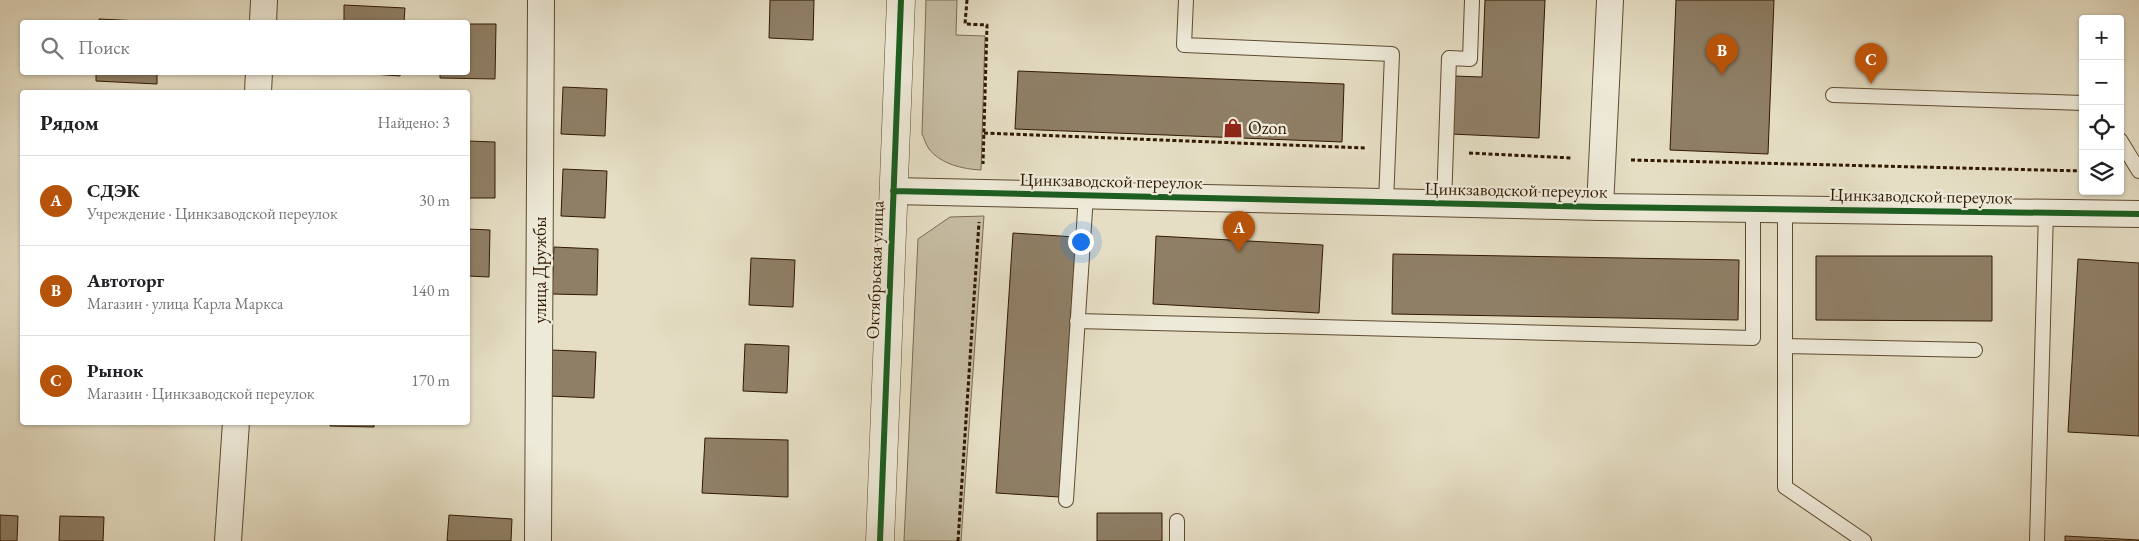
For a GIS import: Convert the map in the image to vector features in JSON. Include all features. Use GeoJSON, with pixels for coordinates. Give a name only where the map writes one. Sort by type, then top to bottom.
{"type":"FeatureCollection","features":[{"type":"Feature","properties":{"kind":"street"},"geometry":{"type":"LineString","coordinates":[[263,20],[264,0]]}},
{"type":"Feature","properties":{"kind":"street","name":"улица Дружбы"},"geometry":{"type":"LineString","coordinates":[[538,541],[541,0]]}},
{"type":"Feature","properties":{"kind":"street","name":"Октябрьская улица"},"geometry":{"type":"LineString","coordinates":[[880,541],[901,0]]}},
{"type":"Feature","properties":{"kind":"street"},"geometry":{"type":"LineString","coordinates":[[1600,207],[1610,0]]}},
{"type":"Feature","properties":{"kind":"street"},"geometry":{"type":"LineString","coordinates":[[258,90],[259,75]]}},
{"type":"Feature","properties":{"kind":"street","name":"Цинкзаводской переулок"},"geometry":{"type":"LineString","coordinates":[[893,191],[1600,207],[2139,214]]}},
{"type":"Feature","properties":{"kind":"street"},"geometry":{"type":"LineString","coordinates":[[228,541],[236,425]]}},
{"type":"Feature","properties":{"kind":"lane"},"geometry":{"type":"LineString","coordinates":[[1186,0],[1184,46],[1392,54],[1386,202]]}},
{"type":"Feature","properties":{"kind":"lane"},"geometry":{"type":"LineString","coordinates":[[1444,204],[1449,58],[1470,59],[1472,0]]}},
{"type":"Feature","properties":{"kind":"lane"},"geometry":{"type":"LineString","coordinates":[[1833,95],[2079,103]]}},
{"type":"Feature","properties":{"kind":"lane"},"geometry":{"type":"LineString","coordinates":[[2124,147],[2139,171]]}},
{"type":"Feature","properties":{"kind":"lane"},"geometry":{"type":"LineString","coordinates":[[1066,500],[1086,195]]}},
{"type":"Feature","properties":{"kind":"lane"},"geometry":{"type":"LineString","coordinates":[[1077,321],[1753,338],[1753,209]]}},
{"type":"Feature","properties":{"kind":"lane"},"geometry":{"type":"LineString","coordinates":[[1784,209],[1784,487],[1864,541]]}},
{"type":"Feature","properties":{"kind":"lane"},"geometry":{"type":"LineString","coordinates":[[2037,541],[2046,212]]}},
{"type":"Feature","properties":{"kind":"lane"},"geometry":{"type":"LineString","coordinates":[[1784,346],[1975,350]]}},
{"type":"Feature","properties":{"kind":"lane"},"geometry":{"type":"LineString","coordinates":[[1177,521],[1177,541]]}},
{"type":"Feature","properties":{"kind":"path"},"geometry":{"type":"LineString","coordinates":[[958,541],[982,194],[987,25],[965,24],[967,0]]}},
{"type":"Feature","properties":{"kind":"path"},"geometry":{"type":"LineString","coordinates":[[984,133],[1388,149]]}},
{"type":"Feature","properties":{"kind":"path"},"geometry":{"type":"LineString","coordinates":[[1446,151],[1603,160],[2079,171]]}},
{"type":"Feature","properties":{"kind":"shaded area"},"geometry":{"type":"Polygon","coordinates":[[[926,0],[957,0],[956,35],[985,36],[981,170],[959,167],[946,162],[929,149],[922,134],[926,0]]]}},
{"type":"Feature","properties":{"kind":"shaded area"},"geometry":{"type":"Polygon","coordinates":[[[984,216],[961,541],[904,541],[918,239],[950,217],[984,216]]]}},
{"type":"Feature","properties":{"kind":"building"},"geometry":{"type":"Polygon","coordinates":[[[770,0],[814,0],[813,40],[769,38],[770,0]]]}},
{"type":"Feature","properties":{"kind":"building"},"geometry":{"type":"Polygon","coordinates":[[[1485,0],[1545,0],[1539,138],[1451,134],[1454,76],[1482,77],[1485,0]]]}},
{"type":"Feature","properties":{"kind":"building"},"geometry":{"type":"Polygon","coordinates":[[[1676,0],[1774,0],[1768,154],[1670,150],[1676,0]]]}},
{"type":"Feature","properties":{"kind":"building"},"geometry":{"type":"Polygon","coordinates":[[[344,5],[405,8],[404,20],[344,20],[344,5]]]}},
{"type":"Feature","properties":{"kind":"building"},"geometry":{"type":"Polygon","coordinates":[[[470,24],[496,24],[495,79],[440,78],[440,75],[470,75],[470,24]]]}},
{"type":"Feature","properties":{"kind":"building"},"geometry":{"type":"Polygon","coordinates":[[[1018,71],[1344,84],[1342,142],[1015,129],[1018,71]]]}},
{"type":"Feature","properties":{"kind":"building"},"geometry":{"type":"Polygon","coordinates":[[[96,75],[157,75],[157,84],[96,81],[96,75]]]}},
{"type":"Feature","properties":{"kind":"building"},"geometry":{"type":"Polygon","coordinates":[[[563,87],[607,89],[605,136],[561,134],[563,87]]]}},
{"type":"Feature","properties":{"kind":"building"},"geometry":{"type":"Polygon","coordinates":[[[470,141],[495,142],[495,198],[470,198],[470,141]]]}},
{"type":"Feature","properties":{"kind":"building"},"geometry":{"type":"Polygon","coordinates":[[[563,169],[607,171],[605,218],[561,216],[563,169]]]}},
{"type":"Feature","properties":{"kind":"building"},"geometry":{"type":"Polygon","coordinates":[[[470,229],[490,230],[489,277],[470,276],[470,229]]]}},
{"type":"Feature","properties":{"kind":"building"},"geometry":{"type":"Polygon","coordinates":[[[1013,233],[1076,237],[1059,497],[996,493],[1013,233]]]}},
{"type":"Feature","properties":{"kind":"building"},"geometry":{"type":"Polygon","coordinates":[[[1156,236],[1323,245],[1319,313],[1153,304],[1156,236]]]}},
{"type":"Feature","properties":{"kind":"building"},"geometry":{"type":"Polygon","coordinates":[[[554,247],[598,249],[597,295],[552,294],[554,247]]]}},
{"type":"Feature","properties":{"kind":"building"},"geometry":{"type":"Polygon","coordinates":[[[1393,254],[1739,260],[1738,320],[1392,314],[1393,254]]]}},
{"type":"Feature","properties":{"kind":"building"},"geometry":{"type":"Polygon","coordinates":[[[1816,256],[1992,256],[1992,321],[1816,320],[1816,256]]]}},
{"type":"Feature","properties":{"kind":"building"},"geometry":{"type":"Polygon","coordinates":[[[751,258],[795,260],[793,307],[749,305],[751,258]]]}},
{"type":"Feature","properties":{"kind":"building"},"geometry":{"type":"Polygon","coordinates":[[[2078,259],[2139,263],[2139,436],[2068,432],[2078,259]]]}},
{"type":"Feature","properties":{"kind":"building"},"geometry":{"type":"Polygon","coordinates":[[[745,344],[789,346],[787,393],[743,391],[745,344]]]}},
{"type":"Feature","properties":{"kind":"building"},"geometry":{"type":"Polygon","coordinates":[[[552,350],[596,352],[594,398],[550,396],[552,350]]]}},
{"type":"Feature","properties":{"kind":"building"},"geometry":{"type":"Polygon","coordinates":[[[374,425],[374,427],[330,426],[374,425]]]}},
{"type":"Feature","properties":{"kind":"building"},"geometry":{"type":"Polygon","coordinates":[[[705,438],[788,440],[788,497],[702,493],[705,438]]]}},
{"type":"Feature","properties":{"kind":"building"},"geometry":{"type":"Polygon","coordinates":[[[1097,513],[1162,513],[1162,541],[1097,541],[1097,513]]]}},
{"type":"Feature","properties":{"kind":"building"},"geometry":{"type":"Polygon","coordinates":[[[0,515],[18,516],[17,541],[0,541],[0,515]]]}},
{"type":"Feature","properties":{"kind":"building"},"geometry":{"type":"Polygon","coordinates":[[[449,515],[512,519],[511,541],[447,541],[449,515]]]}},
{"type":"Feature","properties":{"kind":"building"},"geometry":{"type":"Polygon","coordinates":[[[60,516],[104,517],[103,541],[59,541],[60,516]]]}},
{"type":"Feature","properties":{"kind":"building"},"geometry":{"type":"Polygon","coordinates":[[[2065,536],[2139,540],[2139,541],[2065,541],[2065,536]]]}},
{"type":"Feature","properties":{"kind":"cycle path"},"geometry":{"type":"LineString","coordinates":[[880,541],[901,0]]}},
{"type":"Feature","properties":{"kind":"cycle path"},"geometry":{"type":"LineString","coordinates":[[893,191],[1600,207],[2139,214]]}},
{"type":"Feature","properties":{"kind":"place","name":"Автоторг"},"geometry":{"type":"Point","coordinates":[1722,75]}},
{"type":"Feature","properties":{"kind":"place","name":"Рынок"},"geometry":{"type":"Point","coordinates":[1871,84]}},
{"type":"Feature","properties":{"kind":"place","name":"Ozon"},"geometry":{"type":"Point","coordinates":[1233,128]}},
{"type":"Feature","properties":{"kind":"place","name":"СДЭК"},"geometry":{"type":"Point","coordinates":[1239,252]}}]}
